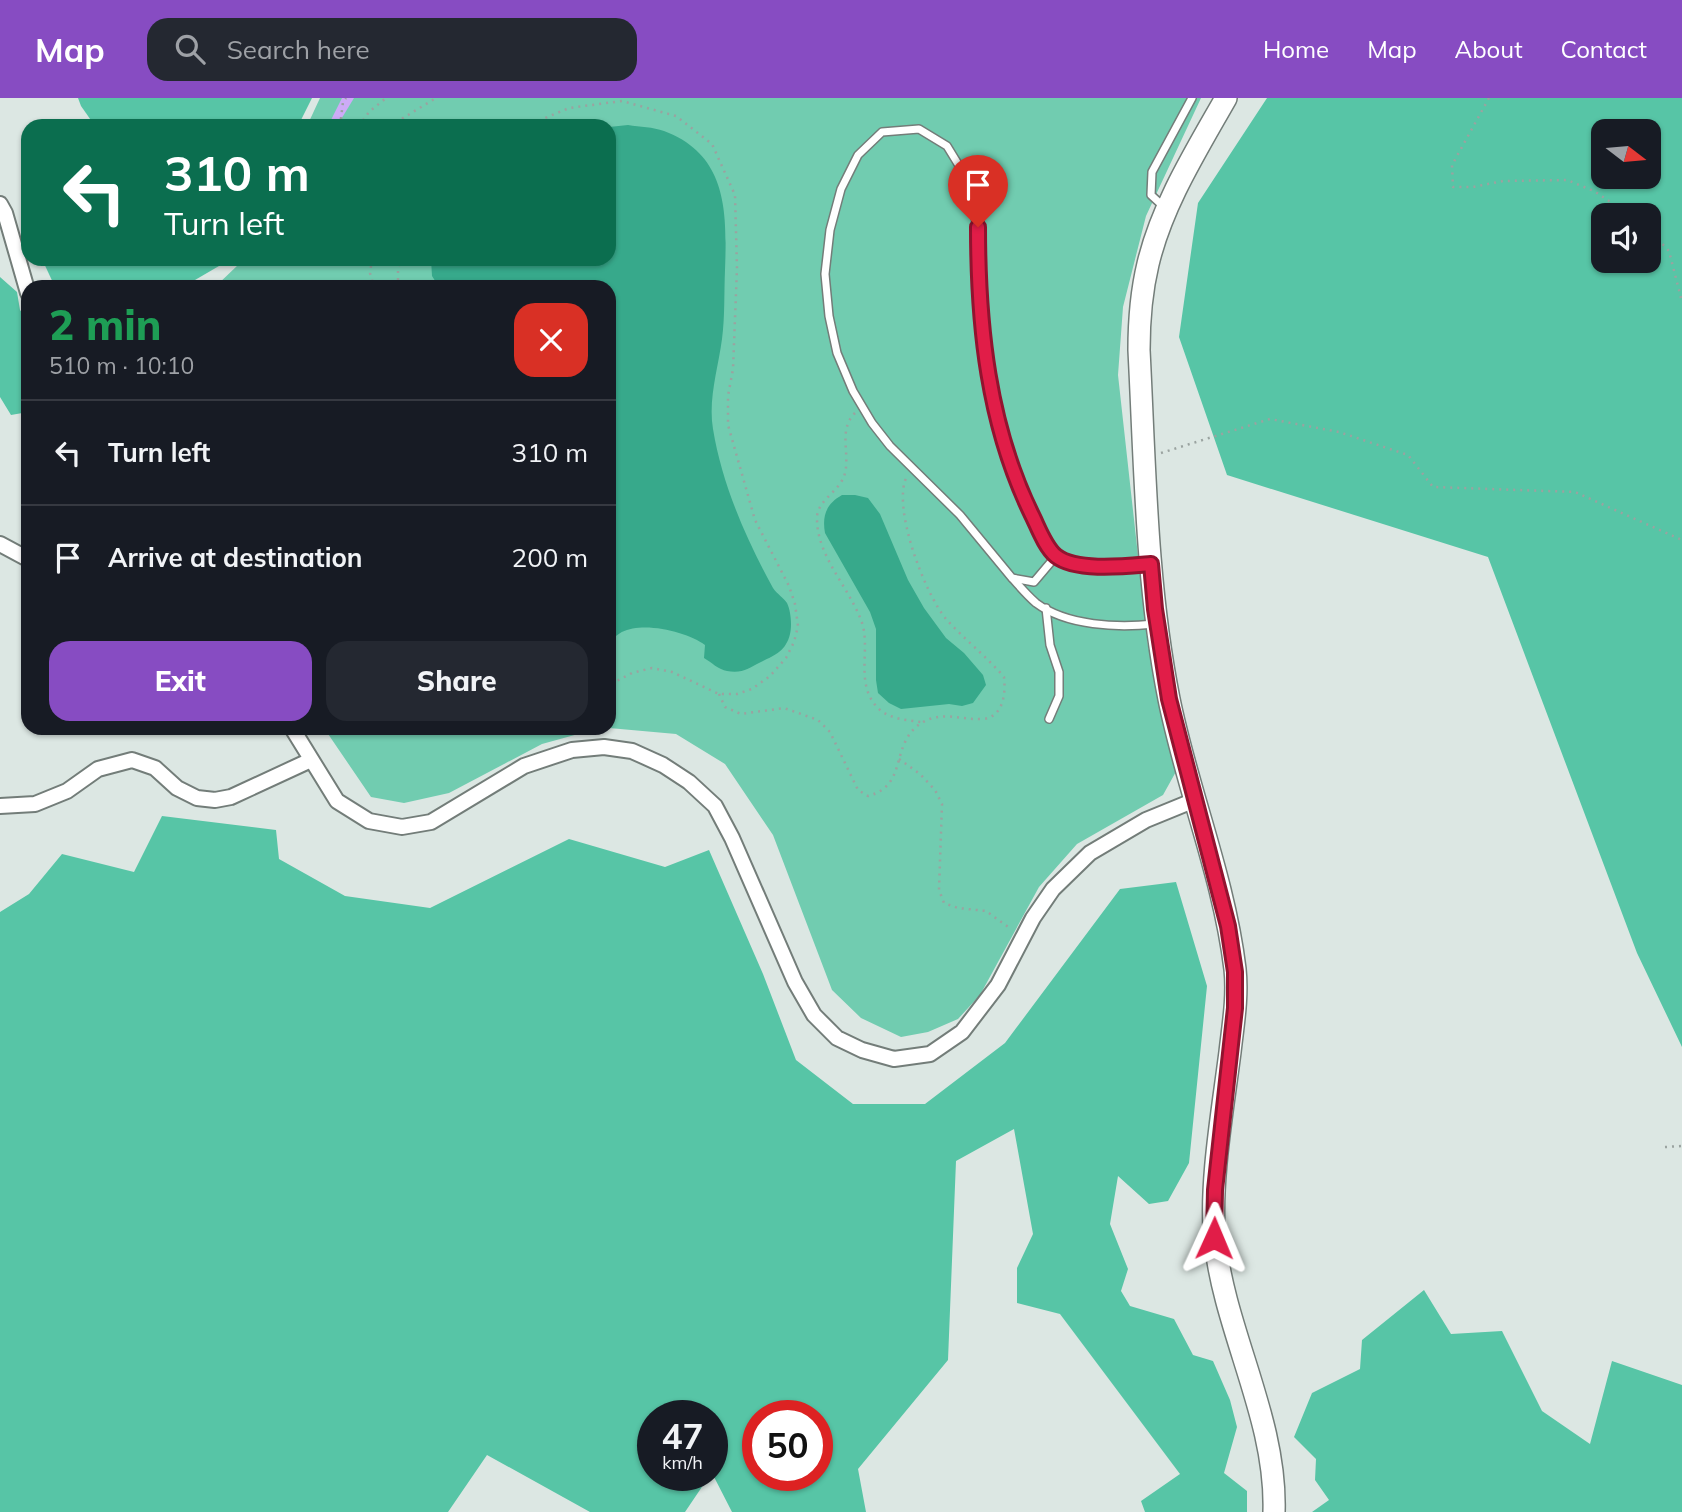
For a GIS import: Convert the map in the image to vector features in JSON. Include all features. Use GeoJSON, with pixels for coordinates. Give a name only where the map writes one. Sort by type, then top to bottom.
{"type":"FeatureCollection","features":[{"type":"Feature","properties":{"kind":"main road"},"geometry":{"type":"LineString","coordinates":[[1226,98],[1177,185],[1148,262],[1140,310],[1139,350],[1144,458],[1157,623],[1169,699],[1228,926],[1235,972],[1235,1008],[1215,1190],[1214,1238],[1222,1287],[1262,1426],[1275,1486],[1274,1512]]}},
{"type":"Feature","properties":{"kind":"street"},"geometry":{"type":"LineString","coordinates":[[0,204],[24,280]]}},
{"type":"Feature","properties":{"kind":"street"},"geometry":{"type":"LineString","coordinates":[[0,544],[21,555]]}},
{"type":"Feature","properties":{"kind":"street"},"geometry":{"type":"LineString","coordinates":[[296,735],[337,801],[369,821],[402,827],[430,822],[524,765],[572,750],[604,747],[632,751],[663,765],[690,782],[715,806],[732,838],[795,982],[814,1015],[836,1038],[862,1050],[894,1059],[930,1054],[962,1032],[998,985],[1024,940],[1033,918],[1053,889],[1090,853],[1146,820],[1195,800]]}},
{"type":"Feature","properties":{"kind":"street"},"geometry":{"type":"LineString","coordinates":[[0,806],[35,804],[67,791],[98,769],[132,760],[155,768],[177,788],[197,798],[215,800],[231,797],[311,760]]}},
{"type":"Feature","properties":{"kind":"lane"},"geometry":{"type":"LineString","coordinates":[[1167,209],[1151,195],[1152,172],[1192,98]]}},
{"type":"Feature","properties":{"kind":"lane"},"geometry":{"type":"LineString","coordinates":[[1151,564],[1118,567],[1072,562],[1056,556],[1040,531],[1021,491],[1003,442],[987,372],[978,277],[978,227],[966,177],[947,146],[919,129],[883,132],[858,155],[841,189],[830,230],[825,274],[829,316],[837,353],[862,405],[890,446],[960,515],[1012,578],[1037,603],[1062,616],[1094,623],[1157,623]]}},
{"type":"Feature","properties":{"kind":"lane"},"geometry":{"type":"LineString","coordinates":[[1012,578],[1034,582],[1056,556]]}},
{"type":"Feature","properties":{"kind":"lane"},"geometry":{"type":"LineString","coordinates":[[1046,608],[1050,645],[1059,672],[1059,696],[1049,719]]}},
{"type":"Feature","properties":{"kind":"path"},"geometry":{"type":"LineString","coordinates":[[341,119],[346,98]]}},
{"type":"Feature","properties":{"kind":"path"},"geometry":{"type":"LineString","coordinates":[[364,119],[386,98]]}},
{"type":"Feature","properties":{"kind":"path"},"geometry":{"type":"LineString","coordinates":[[402,119],[436,98]]}},
{"type":"Feature","properties":{"kind":"path"},"geometry":{"type":"LineString","coordinates":[[1489,98],[1452,164],[1453,187],[1473,187],[1503,181],[1567,180],[1594,191],[1612,203]]}},
{"type":"Feature","properties":{"kind":"path"},"geometry":{"type":"LineString","coordinates":[[543,119],[569,108],[622,101],[676,116],[712,144],[735,195],[737,268],[728,425],[755,520],[789,586],[798,626],[786,658],[770,676],[752,689],[737,694],[719,694],[672,672],[652,668],[632,673],[616,681]]}},
{"type":"Feature","properties":{"kind":"path"},"geometry":{"type":"LineString","coordinates":[[1661,243],[1669,251],[1682,302]]}},
{"type":"Feature","properties":{"kind":"path"},"geometry":{"type":"LineString","coordinates":[[862,405],[848,420],[844,477],[825,499],[817,514],[818,528],[827,555],[861,621],[865,640],[863,666],[867,690],[877,707],[890,715],[924,722]]}},
{"type":"Feature","properties":{"kind":"path"},"geometry":{"type":"LineString","coordinates":[[1144,458],[1270,419],[1339,432],[1408,456],[1433,487],[1575,492],[1682,540]]}},
{"type":"Feature","properties":{"kind":"path"},"geometry":{"type":"LineString","coordinates":[[719,694],[725,707],[741,715],[784,708],[818,720],[830,732],[858,790],[869,796],[888,787],[907,736],[924,722],[947,715],[982,719],[992,716],[999,709],[1006,689],[1003,677],[945,617],[917,564],[903,501],[903,483],[912,466]]}},
{"type":"Feature","properties":{"kind":"path"},"geometry":{"type":"LineString","coordinates":[[899,759],[935,790],[942,804],[939,890],[944,903],[958,908],[986,911],[997,916],[1024,940]]}},
{"type":"Feature","properties":{"kind":"path"},"geometry":{"type":"LineString","coordinates":[[1665,1147],[1682,1146]]}},
{"type":"Feature","properties":{"kind":"shaded area"},"geometry":{"type":"Polygon","coordinates":[[[78,98],[312,98],[302,119],[90,119],[78,98]]]}},
{"type":"Feature","properties":{"kind":"shaded area"},"geometry":{"type":"Polygon","coordinates":[[[320,98],[1201,98],[1146,216],[1123,307],[1118,375],[1148,646],[1178,768],[1163,795],[1077,844],[1039,887],[980,995],[958,1019],[928,1032],[901,1037],[861,1018],[832,990],[773,835],[725,764],[676,734],[616,729],[616,280],[222,280],[237,266],[616,266],[616,119],[310,119],[320,98]]]}},
{"type":"Feature","properties":{"kind":"shaded area"},"geometry":{"type":"Polygon","coordinates":[[[1267,98],[1682,98],[1682,1047],[1637,953],[1488,557],[1227,475],[1179,337],[1198,203],[1267,98]]]}},
{"type":"Feature","properties":{"kind":"shaded area"},"geometry":{"type":"Polygon","coordinates":[[[616,126],[651,128],[664,131],[685,142],[701,155],[712,170],[719,188],[726,249],[724,314],[713,395],[713,429],[722,470],[736,511],[773,588],[787,603],[791,623],[788,640],[779,652],[741,671],[732,672],[718,668],[704,658],[705,645],[668,630],[637,628],[616,636],[616,280],[435,280],[432,276],[431,266],[616,266],[616,126]]]}},
{"type":"Feature","properties":{"kind":"shaded area"},"geometry":{"type":"Polygon","coordinates":[[[45,266],[219,266],[195,280],[52,280],[45,266]]]}},
{"type":"Feature","properties":{"kind":"shaded area"},"geometry":{"type":"Polygon","coordinates":[[[0,277],[17,292],[21,311],[21,413],[11,415],[0,397],[0,277]]]}},
{"type":"Feature","properties":{"kind":"shaded area"},"geometry":{"type":"Polygon","coordinates":[[[842,495],[868,498],[880,514],[908,580],[924,608],[946,638],[964,653],[983,675],[986,685],[973,703],[901,709],[878,693],[876,629],[870,612],[825,533],[826,511],[832,502],[842,495]]]}},
{"type":"Feature","properties":{"kind":"shaded area"},"geometry":{"type":"Polygon","coordinates":[[[329,735],[575,735],[542,744],[449,793],[404,803],[371,797],[329,735]]]}},
{"type":"Feature","properties":{"kind":"shaded area"},"geometry":{"type":"Polygon","coordinates":[[[162,816],[276,830],[279,859],[345,896],[430,908],[569,839],[665,867],[709,850],[763,974],[796,1060],[853,1104],[925,1104],[1005,1043],[1120,889],[1176,882],[1207,986],[1189,1163],[1168,1201],[1149,1204],[1118,1176],[1110,1224],[1128,1269],[1121,1291],[1130,1306],[1174,1319],[1193,1355],[1213,1361],[1230,1400],[1237,1427],[1224,1473],[1247,1491],[1247,1512],[1145,1512],[1141,1501],[1180,1474],[1060,1314],[1017,1303],[1017,1268],[1033,1234],[1014,1129],[956,1161],[948,1360],[858,1469],[866,1512],[732,1512],[721,1491],[728,1491],[728,1400],[637,1400],[637,1491],[699,1491],[685,1512],[590,1512],[487,1455],[448,1512],[0,1512],[0,912],[29,894],[62,854],[134,872],[162,816]]]}},
{"type":"Feature","properties":{"kind":"shaded area"},"geometry":{"type":"Polygon","coordinates":[[[1424,1290],[1451,1334],[1502,1331],[1542,1411],[1590,1444],[1612,1361],[1682,1385],[1682,1512],[1312,1512],[1329,1500],[1315,1480],[1316,1459],[1294,1437],[1312,1393],[1360,1369],[1362,1340],[1424,1290]]]}},
{"type":"Feature","properties":{"kind":"building"},"geometry":{"type":"Polygon","coordinates":[[[342,98],[354,98],[341,119],[332,119],[342,98]]]}},
{"type":"Feature","properties":{"kind":"route"},"geometry":{"type":"LineString","coordinates":[[978,227],[978,277],[987,372],[1003,442],[1021,491],[1040,531],[1056,556],[1072,562],[1118,567],[1151,564],[1169,699],[1228,926],[1235,972],[1235,1008],[1218,1152],[1214,1238]]}}]}
